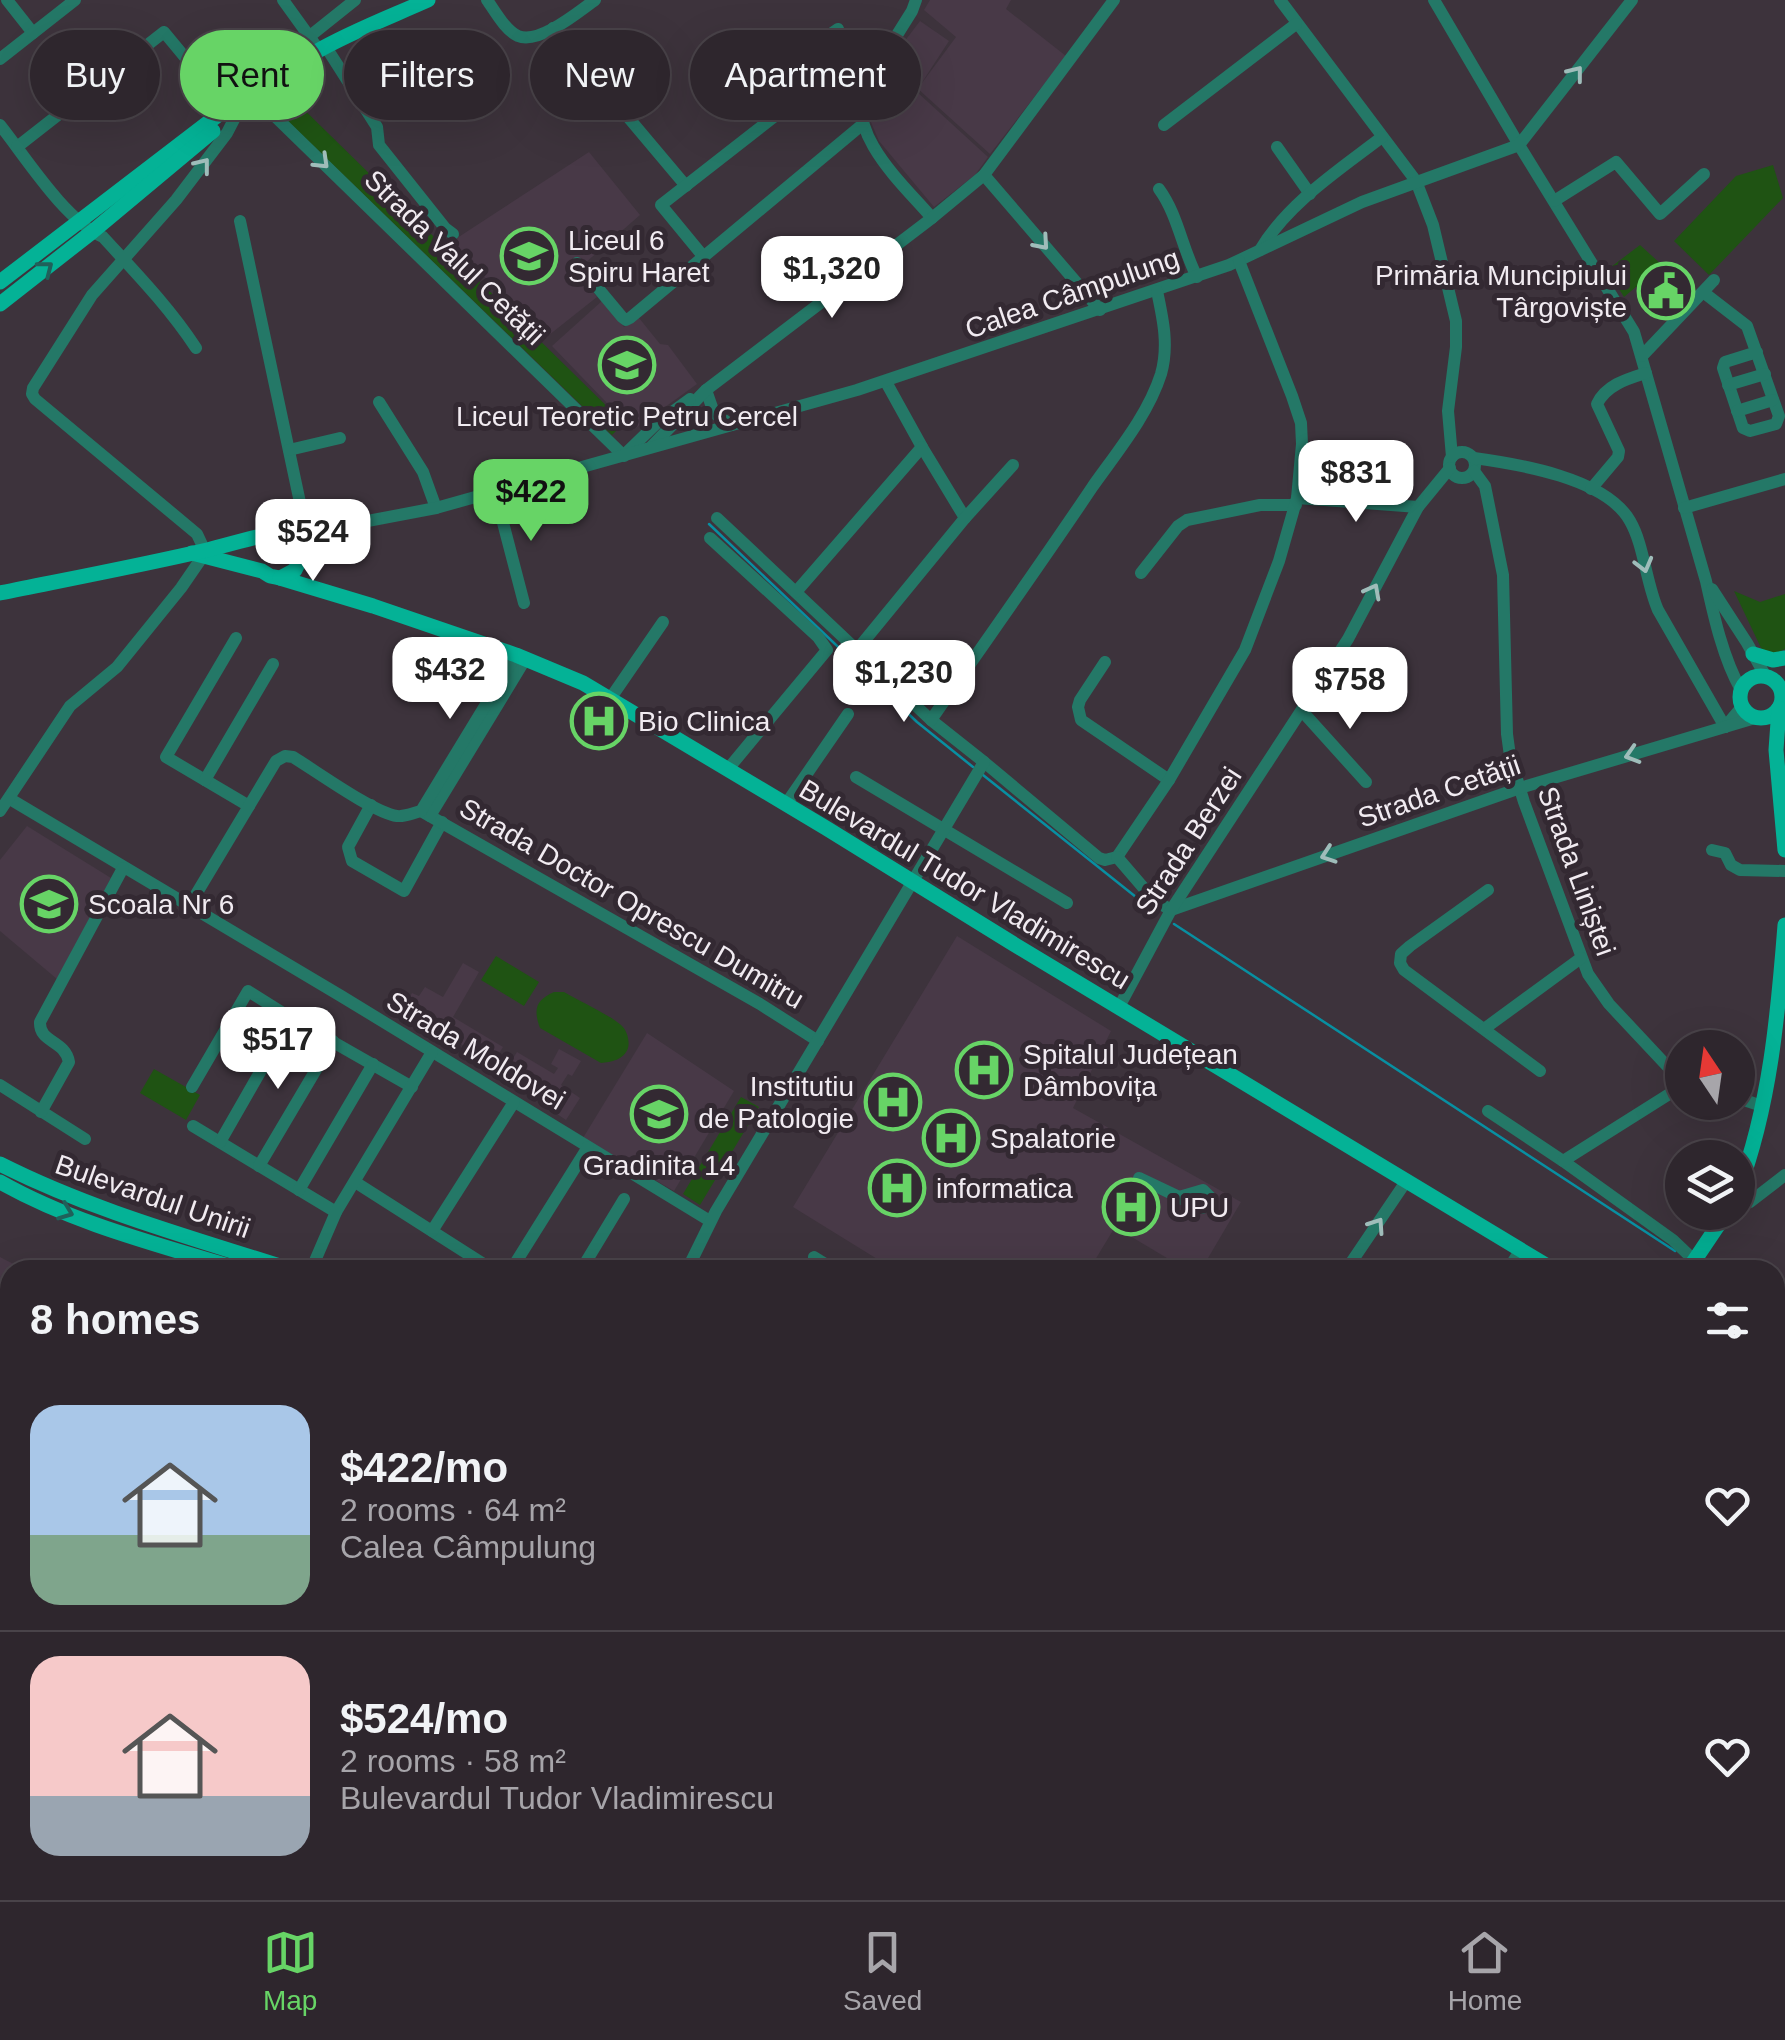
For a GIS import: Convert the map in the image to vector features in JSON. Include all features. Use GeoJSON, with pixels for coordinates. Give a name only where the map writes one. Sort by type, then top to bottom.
{"type":"FeatureCollection","features":[{"type":"Feature","properties":{"kind":"main road"},"geometry":{"type":"LineString","coordinates":[[324,43],[428,0]]}},
{"type":"Feature","properties":{"kind":"main road"},"geometry":{"type":"LineString","coordinates":[[0,304],[85,226],[218,120]]}},
{"type":"Feature","properties":{"kind":"main road"},"geometry":{"type":"LineString","coordinates":[[0,282],[85,226]]}},
{"type":"Feature","properties":{"kind":"main road"},"geometry":{"type":"LineString","coordinates":[[262,571],[255,554],[258,545],[273,534]]}},
{"type":"Feature","properties":{"kind":"main road"},"geometry":{"type":"LineString","coordinates":[[0,593],[200,553],[273,534],[307,540]]}},
{"type":"Feature","properties":{"kind":"main road"},"geometry":{"type":"LineString","coordinates":[[200,553],[280,578],[299,564],[307,540]]}},
{"type":"Feature","properties":{"kind":"main road"},"geometry":{"type":"LineString","coordinates":[[307,540],[326,591]]}},
{"type":"Feature","properties":{"kind":"main road","name":"Bulevardul Tudor Vladimirescu"},"geometry":{"type":"LineString","coordinates":[[280,578],[566,674],[1538,1260]]}},
{"type":"Feature","properties":{"kind":"main road"},"geometry":{"type":"LineString","coordinates":[[1753,654],[1774,660],[1785,658]]}},
{"type":"Feature","properties":{"kind":"main road"},"geometry":{"type":"LineString","coordinates":[[1776,750],[1749,708],[1750,679],[1766,677],[1785,666]]}},
{"type":"Feature","properties":{"kind":"main road"},"geometry":{"type":"LineString","coordinates":[[1766,677],[1776,682],[1782,697],[1776,750],[1785,850]]}},
{"type":"Feature","properties":{"kind":"main road"},"geometry":{"type":"LineString","coordinates":[[1749,708],[1770,716],[1782,697]]}},
{"type":"Feature","properties":{"kind":"main road"},"geometry":{"type":"LineString","coordinates":[[1753,1140],[1774,1037],[1785,925]]}},
{"type":"Feature","properties":{"kind":"main road","name":"Bulevardul Unirii"},"geometry":{"type":"LineString","coordinates":[[0,1164],[100,1216]]}},
{"type":"Feature","properties":{"kind":"main road","name":"Bulevardul Unirii"},"geometry":{"type":"LineString","coordinates":[[0,1182],[35,1200],[100,1216],[216,1260]]}},
{"type":"Feature","properties":{"kind":"main road"},"geometry":{"type":"LineString","coordinates":[[1696,1260],[1715,1230]]}},
{"type":"Feature","properties":{"kind":"main road","name":"Bulevardul Unirii"},"geometry":{"type":"LineString","coordinates":[[145,1232],[253,1260]]}},
{"type":"Feature","properties":{"kind":"street"},"geometry":{"type":"LineString","coordinates":[[7,0],[30,30]]}},
{"type":"Feature","properties":{"kind":"street"},"geometry":{"type":"LineString","coordinates":[[38,30],[75,0]]}},
{"type":"Feature","properties":{"kind":"street"},"geometry":{"type":"LineString","coordinates":[[283,0],[306,30]]}},
{"type":"Feature","properties":{"kind":"street"},"geometry":{"type":"LineString","coordinates":[[324,38],[355,0]]}},
{"type":"Feature","properties":{"kind":"street"},"geometry":{"type":"LineString","coordinates":[[486,0],[512,33],[521,38],[554,28],[595,0]]}},
{"type":"Feature","properties":{"kind":"street"},"geometry":{"type":"LineString","coordinates":[[900,30],[916,0]]}},
{"type":"Feature","properties":{"kind":"street"},"geometry":{"type":"LineString","coordinates":[[624,456],[657,422],[706,390],[984,175],[1114,0]]}},
{"type":"Feature","properties":{"kind":"street"},"geometry":{"type":"LineString","coordinates":[[1280,0],[1416,181],[1433,226],[1456,321],[1449,401],[1454,468]]}},
{"type":"Feature","properties":{"kind":"street"},"geometry":{"type":"LineString","coordinates":[[1434,0],[1634,332],[1715,621],[1734,678],[1749,708],[1725,726],[1658,610],[1631,523],[1619,508],[1576,481],[1528,466],[1490,460],[1473,463]]}},
{"type":"Feature","properties":{"kind":"street"},"geometry":{"type":"LineString","coordinates":[[1519,146],[1632,0]]}},
{"type":"Feature","properties":{"kind":"street"},"geometry":{"type":"LineString","coordinates":[[1164,125],[1296,24]]}},
{"type":"Feature","properties":{"kind":"street"},"geometry":{"type":"LineString","coordinates":[[554,28],[686,186]]}},
{"type":"Feature","properties":{"kind":"street"},"geometry":{"type":"LineString","coordinates":[[18,147],[164,32],[180,50]]}},
{"type":"Feature","properties":{"kind":"street"},"geometry":{"type":"LineString","coordinates":[[0,59],[30,36]]}},
{"type":"Feature","properties":{"kind":"street"},"geometry":{"type":"LineString","coordinates":[[324,53],[377,127],[379,146],[454,234]]}},
{"type":"Feature","properties":{"kind":"street"},"geometry":{"type":"LineString","coordinates":[[5,805],[70,706],[117,667],[169,603],[200,553],[197,534],[32,394],[84,307],[161,218],[216,148],[232,120]]}},
{"type":"Feature","properties":{"kind":"street","name":"Strada Valul Cetății"},"geometry":{"type":"LineString","coordinates":[[279,120],[624,456]]}},
{"type":"Feature","properties":{"kind":"street"},"geometry":{"type":"LineString","coordinates":[[703,256],[661,205],[770,120]]}},
{"type":"Feature","properties":{"kind":"street"},"geometry":{"type":"LineString","coordinates":[[862,120],[872,145],[932,218]]}},
{"type":"Feature","properties":{"kind":"street"},"geometry":{"type":"LineString","coordinates":[[0,124],[70,214],[103,237],[179,322],[196,348]]}},
{"type":"Feature","properties":{"kind":"street"},"geometry":{"type":"LineString","coordinates":[[576,263],[626,320],[863,124]]}},
{"type":"Feature","properties":{"kind":"street","name":"Calea Câmpulung"},"geometry":{"type":"LineString","coordinates":[[1259,252],[1280,223],[1310,194],[1382,137]]}},
{"type":"Feature","properties":{"kind":"street","name":"Calea Câmpulung"},"geometry":{"type":"LineString","coordinates":[[307,540],[436,508],[886,382],[1197,277],[1416,181],[1519,146]]}},
{"type":"Feature","properties":{"kind":"street"},"geometry":{"type":"LineString","coordinates":[[1277,147],[1310,194]]}},
{"type":"Feature","properties":{"kind":"street"},"geometry":{"type":"LineString","coordinates":[[1554,201],[1616,162],[1660,214],[1704,174]]}},
{"type":"Feature","properties":{"kind":"street"},"geometry":{"type":"LineString","coordinates":[[984,175],[1100,310]]}},
{"type":"Feature","properties":{"kind":"street"},"geometry":{"type":"LineString","coordinates":[[1159,189],[1172,210],[1197,277]]}},
{"type":"Feature","properties":{"kind":"street"},"geometry":{"type":"LineString","coordinates":[[240,220],[307,540]]}},
{"type":"Feature","properties":{"kind":"street"},"geometry":{"type":"LineString","coordinates":[[717,518],[930,720],[1098,858],[1117,856],[1169,780],[1246,650],[1297,502],[1300,423],[1239,261]]}},
{"type":"Feature","properties":{"kind":"street"},"geometry":{"type":"LineString","coordinates":[[1642,356],[1714,280]]}},
{"type":"Feature","properties":{"kind":"street"},"geometry":{"type":"LineString","coordinates":[[930,720],[1087,496],[1148,401],[1161,374],[1165,353],[1157,291]]}},
{"type":"Feature","properties":{"kind":"street"},"geometry":{"type":"LineString","coordinates":[[1703,292],[1743,322],[1758,352],[1779,416],[1776,424],[1750,431],[1743,428],[1723,368],[1725,362],[1758,352]]}},
{"type":"Feature","properties":{"kind":"street"},"geometry":{"type":"LineString","coordinates":[[1591,489],[1619,451],[1597,404],[1602,394],[1616,384],[1646,373]]}},
{"type":"Feature","properties":{"kind":"street"},"geometry":{"type":"LineString","coordinates":[[1728,385],[1765,374]]}},
{"type":"Feature","properties":{"kind":"street"},"geometry":{"type":"LineString","coordinates":[[886,382],[965,518]]}},
{"type":"Feature","properties":{"kind":"street"},"geometry":{"type":"LineString","coordinates":[[706,390],[714,413],[731,425]]}},
{"type":"Feature","properties":{"kind":"street"},"geometry":{"type":"LineString","coordinates":[[650,448],[706,390]]}},
{"type":"Feature","properties":{"kind":"street"},"geometry":{"type":"LineString","coordinates":[[1738,411],[1774,400]]}},
{"type":"Feature","properties":{"kind":"street"},"geometry":{"type":"LineString","coordinates":[[380,402],[424,472],[436,508]]}},
{"type":"Feature","properties":{"kind":"street"},"geometry":{"type":"LineString","coordinates":[[1450,428],[1473,463]]}},
{"type":"Feature","properties":{"kind":"street"},"geometry":{"type":"LineString","coordinates":[[289,450],[340,438]]}},
{"type":"Feature","properties":{"kind":"street"},"geometry":{"type":"LineString","coordinates":[[796,592],[922,448]]}},
{"type":"Feature","properties":{"kind":"street"},"geometry":{"type":"LineString","coordinates":[[1454,468],[1460,452],[1473,463]]}},
{"type":"Feature","properties":{"kind":"street"},"geometry":{"type":"LineString","coordinates":[[1454,468],[1468,476],[1473,463]]}},
{"type":"Feature","properties":{"kind":"street","name":"Strada Liniștei"},"geometry":{"type":"LineString","coordinates":[[1473,463],[1484,486],[1503,575],[1506,734],[1520,788],[1581,958],[1609,1004],[1665,1064]]}},
{"type":"Feature","properties":{"kind":"street"},"geometry":{"type":"LineString","coordinates":[[856,651],[965,518],[1014,466]]}},
{"type":"Feature","properties":{"kind":"street","name":"Strada Berzei"},"geometry":{"type":"LineString","coordinates":[[1118,1008],[1171,910],[1348,639],[1422,502],[1454,468]]}},
{"type":"Feature","properties":{"kind":"street"},"geometry":{"type":"LineString","coordinates":[[1684,508],[1785,478]]}},
{"type":"Feature","properties":{"kind":"street"},"geometry":{"type":"LineString","coordinates":[[494,492],[524,603]]}},
{"type":"Feature","properties":{"kind":"street"},"geometry":{"type":"LineString","coordinates":[[1141,573],[1187,520],[1260,505],[1297,502],[1422,502]]}},
{"type":"Feature","properties":{"kind":"street"},"geometry":{"type":"LineString","coordinates":[[710,538],[825,646],[825,654],[728,769]]}},
{"type":"Feature","properties":{"kind":"street"},"geometry":{"type":"LineString","coordinates":[[1706,581],[1766,677]]}},
{"type":"Feature","properties":{"kind":"street"},"geometry":{"type":"LineString","coordinates":[[610,698],[662,622]]}},
{"type":"Feature","properties":{"kind":"street"},"geometry":{"type":"LineString","coordinates":[[236,638],[166,757],[249,806]]}},
{"type":"Feature","properties":{"kind":"street"},"geometry":{"type":"LineString","coordinates":[[371,805],[348,847],[352,861],[404,891],[431,816],[521,656]]}},
{"type":"Feature","properties":{"kind":"street"},"geometry":{"type":"LineString","coordinates":[[1105,662],[1080,700],[1081,720],[1169,780]]}},
{"type":"Feature","properties":{"kind":"street"},"geometry":{"type":"LineString","coordinates":[[206,780],[273,664]]}},
{"type":"Feature","properties":{"kind":"street"},"geometry":{"type":"LineString","coordinates":[[1302,710],[1366,782]]}},
{"type":"Feature","properties":{"kind":"street"},"geometry":{"type":"LineString","coordinates":[[786,804],[848,714]]}},
{"type":"Feature","properties":{"kind":"street","name":"Strada Cetății"},"geometry":{"type":"LineString","coordinates":[[1171,910],[1520,788],[1725,726]]}},
{"type":"Feature","properties":{"kind":"street"},"geometry":{"type":"LineString","coordinates":[[188,906],[276,761],[286,756],[392,815],[431,816]]}},
{"type":"Feature","properties":{"kind":"street"},"geometry":{"type":"LineString","coordinates":[[692,1260],[710,1221],[984,762]]}},
{"type":"Feature","properties":{"kind":"street"},"geometry":{"type":"LineString","coordinates":[[856,777],[1067,903]]}},
{"type":"Feature","properties":{"kind":"street","name":"Strada Moldovei"},"geometry":{"type":"LineString","coordinates":[[5,805],[76,837],[710,1221]]}},
{"type":"Feature","properties":{"kind":"street","name":"Strada Doctor Oprescu Dumitru"},"geometry":{"type":"LineString","coordinates":[[431,816],[818,1040]]}},
{"type":"Feature","properties":{"kind":"street"},"geometry":{"type":"LineString","coordinates":[[1712,850],[1725,853],[1731,865],[1740,870],[1785,871]]}},
{"type":"Feature","properties":{"kind":"street"},"geometry":{"type":"LineString","coordinates":[[1117,856],[1154,900],[1171,910]]}},
{"type":"Feature","properties":{"kind":"street"},"geometry":{"type":"LineString","coordinates":[[41,1112],[69,1062],[65,1050],[41,1034],[40,1022],[123,868]]}},
{"type":"Feature","properties":{"kind":"street"},"geometry":{"type":"LineString","coordinates":[[1488,890],[1410,946],[1401,954],[1400,963],[1404,970],[1540,1072]]}},
{"type":"Feature","properties":{"kind":"street"},"geometry":{"type":"LineString","coordinates":[[1484,1029],[1581,958]]}},
{"type":"Feature","properties":{"kind":"street"},"geometry":{"type":"LineString","coordinates":[[192,1087],[248,991],[412,1086]]}},
{"type":"Feature","properties":{"kind":"street"},"geometry":{"type":"LineString","coordinates":[[220,1142],[291,1018]]}},
{"type":"Feature","properties":{"kind":"street"},"geometry":{"type":"LineString","coordinates":[[259,1166],[333,1041]]}},
{"type":"Feature","properties":{"kind":"street"},"geometry":{"type":"LineString","coordinates":[[316,1260],[336,1212],[432,1052]]}},
{"type":"Feature","properties":{"kind":"street"},"geometry":{"type":"LineString","coordinates":[[299,1190],[374,1064]]}},
{"type":"Feature","properties":{"kind":"street"},"geometry":{"type":"LineString","coordinates":[[0,1085],[84,1139]]}},
{"type":"Feature","properties":{"kind":"street"},"geometry":{"type":"LineString","coordinates":[[1564,1161],[1665,1097]]}},
{"type":"Feature","properties":{"kind":"street"},"geometry":{"type":"LineString","coordinates":[[432,1231],[514,1102]]}},
{"type":"Feature","properties":{"kind":"street"},"geometry":{"type":"LineString","coordinates":[[1755,1104],[1762,1106]]}},
{"type":"Feature","properties":{"kind":"street"},"geometry":{"type":"LineString","coordinates":[[1488,1111],[1673,1240],[1688,1260]]}},
{"type":"Feature","properties":{"kind":"street"},"geometry":{"type":"LineString","coordinates":[[193,1126],[336,1212]]}},
{"type":"Feature","properties":{"kind":"street"},"geometry":{"type":"LineString","coordinates":[[518,1260],[588,1147]]}},
{"type":"Feature","properties":{"kind":"street"},"geometry":{"type":"LineString","coordinates":[[1755,1198],[1785,1175]]}},
{"type":"Feature","properties":{"kind":"street"},"geometry":{"type":"LineString","coordinates":[[1139,1178],[1179,1197]]}},
{"type":"Feature","properties":{"kind":"street"},"geometry":{"type":"LineString","coordinates":[[1353,1260],[1407,1180]]}},
{"type":"Feature","properties":{"kind":"street"},"geometry":{"type":"LineString","coordinates":[[356,1182],[477,1260]]}},
{"type":"Feature","properties":{"kind":"street"},"geometry":{"type":"LineString","coordinates":[[587,1260],[624,1199]]}},
{"type":"Feature","properties":{"kind":"street"},"geometry":{"type":"LineString","coordinates":[[1514,1260],[1521,1249]]}},
{"type":"Feature","properties":{"kind":"street"},"geometry":{"type":"LineString","coordinates":[[814,1258],[818,1260]]}},
{"type":"Feature","properties":{"kind":"shaded area"},"geometry":{"type":"Polygon","coordinates":[[[930,0],[1011,0],[1006,9],[1066,56],[990,154],[921,92],[921,84],[956,37],[924,10],[930,0]]]}},
{"type":"Feature","properties":{"kind":"shaded area"},"geometry":{"type":"Polygon","coordinates":[[[920,21],[949,41],[921,84],[921,30],[913,30],[920,21]]]}},
{"type":"Feature","properties":{"kind":"shaded area"},"geometry":{"type":"Polygon","coordinates":[[[921,96],[988,157],[975,175],[934,207],[879,141],[870,120],[921,120],[921,96]]]}},
{"type":"Feature","properties":{"kind":"shaded area","name":"Liceul 6 Spiru Haret"},"geometry":{"type":"Polygon","coordinates":[[[589,152],[640,215],[576,271],[597,297],[544,339],[451,242],[589,152]]]}},
{"type":"Feature","properties":{"kind":"shaded area","name":"Liceul Teoretic Petru Cercel"},"geometry":{"type":"Polygon","coordinates":[[[602,301],[624,327],[639,318],[660,344],[668,345],[697,384],[633,430],[552,346],[602,301]]]}},
{"type":"Feature","properties":{"kind":"shaded area","name":"Scoala Nr 6"},"geometry":{"type":"Polygon","coordinates":[[[27,826],[111,878],[57,979],[0,931],[0,860],[27,826]]]}},
{"type":"Feature","properties":{"kind":"shaded area","name":"Spitalul Județean Dâmbovița"},"geometry":{"type":"Polygon","coordinates":[[[957,936],[1111,1031],[1073,1108],[1241,1202],[1207,1260],[1170,1260],[1115,1227],[1095,1260],[879,1260],[793,1207],[957,936]]]}},
{"type":"Feature","properties":{"kind":"shaded area"},"geometry":{"type":"Polygon","coordinates":[[[463,963],[479,972],[453,1017],[503,1047],[493,1063],[405,1006],[412,993],[419,996],[425,987],[443,997],[463,963]]]}},
{"type":"Feature","properties":{"kind":"shaded area","name":"Gradinita 14"},"geometry":{"type":"Polygon","coordinates":[[[647,1033],[734,1091],[674,1191],[583,1138],[647,1033]]]}},
{"type":"Feature","properties":{"kind":"shaded area"},"geometry":{"type":"Polygon","coordinates":[[[559,1049],[581,1061],[561,1085],[580,1098],[566,1120],[542,1104],[546,1097],[505,1071],[517,1052],[554,1074],[558,1068],[551,1064],[559,1049]]]}},
{"type":"Feature","properties":{"kind":"green space"},"geometry":{"type":"Polygon","coordinates":[[[287,120],[315,120],[624,423],[612,435],[287,120]]]}},
{"type":"Feature","properties":{"kind":"green space"},"geometry":{"type":"Polygon","coordinates":[[[1773,165],[1783,198],[1709,275],[1674,241],[1736,176],[1773,165]]]}},
{"type":"Feature","properties":{"kind":"green space"},"geometry":{"type":"Polygon","coordinates":[[[1640,245],[1662,265],[1624,297],[1607,270],[1640,245]]]}},
{"type":"Feature","properties":{"kind":"green space"},"geometry":{"type":"Polygon","coordinates":[[[1734,591],[1760,602],[1785,594],[1785,649],[1773,655],[1762,650],[1734,591]]]}},
{"type":"Feature","properties":{"kind":"green space"},"geometry":{"type":"Polygon","coordinates":[[[496,956],[539,982],[524,1006],[481,980],[496,956]]]}},
{"type":"Feature","properties":{"kind":"green space"},"geometry":{"type":"Polygon","coordinates":[[[554,992],[564,992],[621,1025],[629,1042],[624,1055],[601,1063],[540,1028],[538,1006],[554,992]]]}},
{"type":"Feature","properties":{"kind":"green space"},"geometry":{"type":"Polygon","coordinates":[[[154,1069],[200,1095],[186,1120],[140,1093],[154,1069]]]}},
{"type":"Feature","properties":{"kind":"green space"},"geometry":{"type":"Polygon","coordinates":[[[741,1097],[759,1107],[700,1205],[683,1194],[741,1097]]]}},
{"type":"Feature","properties":{"kind":"waterway"},"geometry":{"type":"LineString","coordinates":[[709,524],[917,722],[973,767]]}},
{"type":"Feature","properties":{"kind":"waterway"},"geometry":{"type":"LineString","coordinates":[[983,775],[1151,909]]}},
{"type":"Feature","properties":{"kind":"waterway"},"geometry":{"type":"LineString","coordinates":[[1174,924],[1675,1251]]}},
{"type":"Feature","properties":{"kind":"place","name":"Liceul 6 Spiru Haret"},"geometry":{"type":"Point","coordinates":[529,256]}},
{"type":"Feature","properties":{"kind":"place","name":"Primăria Muncipiului Târgoviște"},"geometry":{"type":"Point","coordinates":[1666,291]}},
{"type":"Feature","properties":{"kind":"place","name":"Liceul Teoretic Petru Cercel"},"geometry":{"type":"Point","coordinates":[627,365]}},
{"type":"Feature","properties":{"kind":"place","name":"Bio Clinica"},"geometry":{"type":"Point","coordinates":[599,721]}},
{"type":"Feature","properties":{"kind":"place","name":"Scoala Nr 6"},"geometry":{"type":"Point","coordinates":[49,904]}},
{"type":"Feature","properties":{"kind":"place","name":"Spitalul Județean Dâmbovița"},"geometry":{"type":"Point","coordinates":[984,1070]}},
{"type":"Feature","properties":{"kind":"place","name":"Institutiu de Patologie"},"geometry":{"type":"Point","coordinates":[893,1102]}},
{"type":"Feature","properties":{"kind":"place","name":"Gradinita 14"},"geometry":{"type":"Point","coordinates":[659,1114]}},
{"type":"Feature","properties":{"kind":"place","name":"Spalatorie"},"geometry":{"type":"Point","coordinates":[951,1138]}},
{"type":"Feature","properties":{"kind":"place","name":"informatica"},"geometry":{"type":"Point","coordinates":[897,1188]}},
{"type":"Feature","properties":{"kind":"place","name":"UPU"},"geometry":{"type":"Point","coordinates":[1131,1207]}}]}
